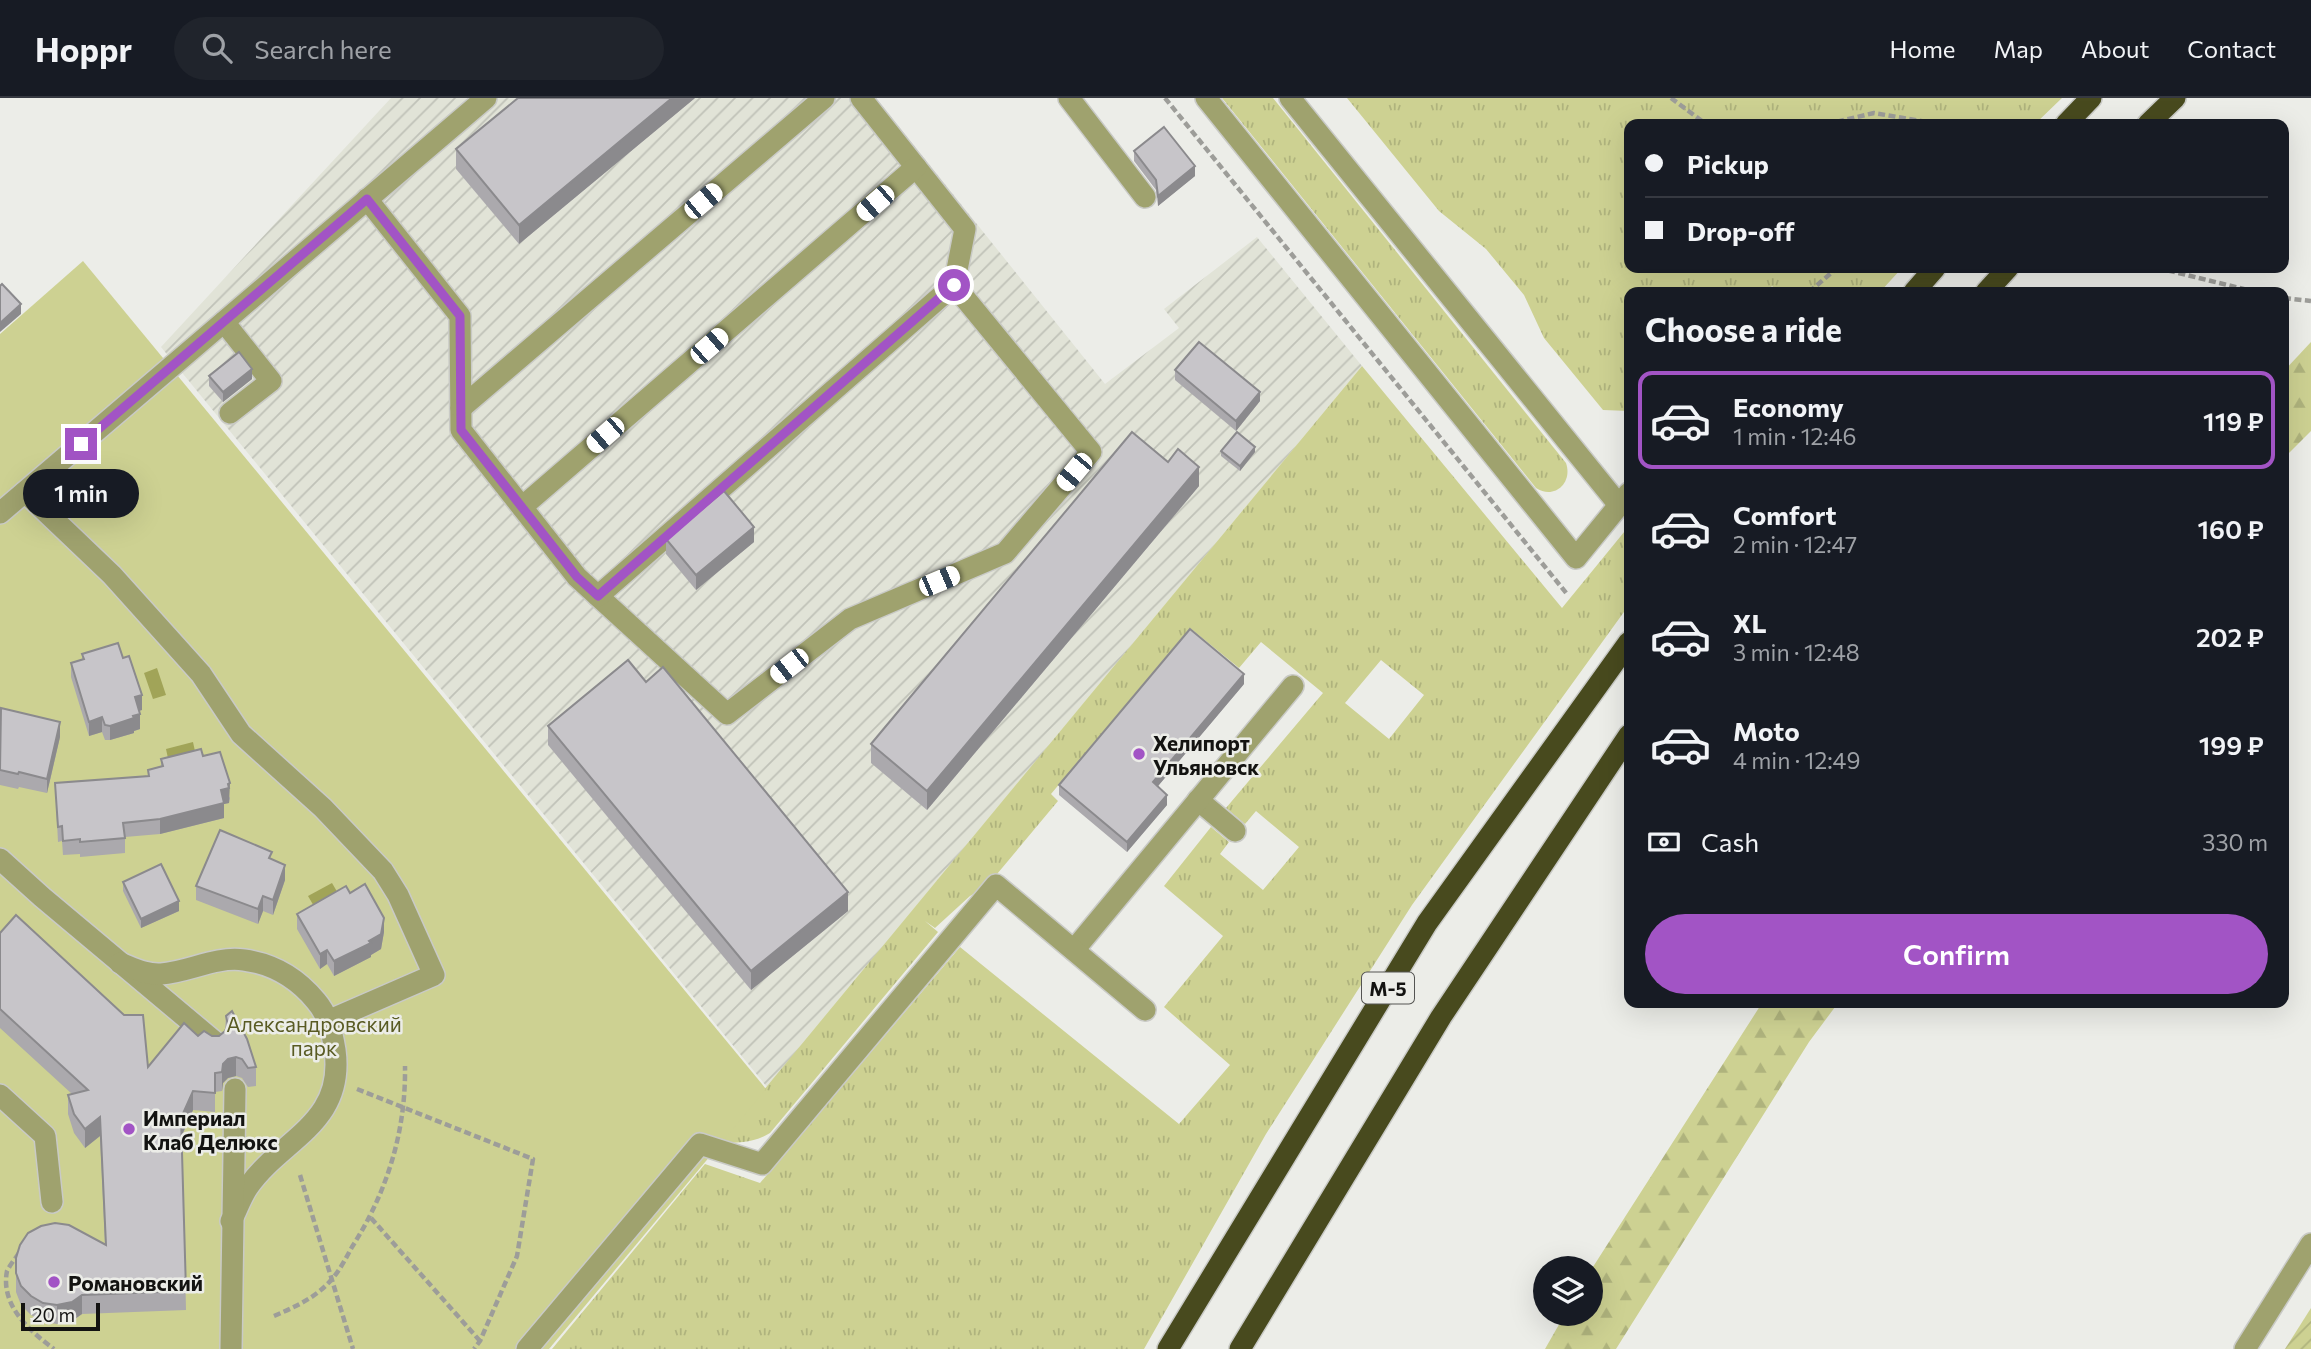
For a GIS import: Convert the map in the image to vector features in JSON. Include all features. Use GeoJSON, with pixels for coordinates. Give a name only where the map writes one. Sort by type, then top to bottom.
{"type":"FeatureCollection","features":[{"type":"Feature","properties":{"kind":"highway"},"geometry":{"type":"LineString","coordinates":[[2071,119],[2091,98]]}},
{"type":"Feature","properties":{"kind":"highway"},"geometry":{"type":"LineString","coordinates":[[2153,119],[2175,98]]}},
{"type":"Feature","properties":{"kind":"highway"},"geometry":{"type":"LineString","coordinates":[[1919,287],[1931,273]]}},
{"type":"Feature","properties":{"kind":"highway"},"geometry":{"type":"LineString","coordinates":[[1991,287],[2003,273]]}},
{"type":"Feature","properties":{"kind":"highway","name":"М-5"},"geometry":{"type":"LineString","coordinates":[[1168,1349],[1427,923],[1624,649]]}},
{"type":"Feature","properties":{"kind":"highway","name":"М-5"},"geometry":{"type":"LineString","coordinates":[[1240,1349],[1441,1017],[1624,743]]}},
{"type":"Feature","properties":{"kind":"street"},"geometry":{"type":"LineString","coordinates":[[0,513],[486,98]]}},
{"type":"Feature","properties":{"kind":"street"},"geometry":{"type":"LineString","coordinates":[[461,408],[824,98]]}},
{"type":"Feature","properties":{"kind":"street"},"geometry":{"type":"LineString","coordinates":[[598,596],[954,285],[965,229],[862,98]]}},
{"type":"Feature","properties":{"kind":"street"},"geometry":{"type":"LineString","coordinates":[[1069,98],[1145,197]]}},
{"type":"Feature","properties":{"kind":"street"},"geometry":{"type":"LineString","coordinates":[[1206,98],[1576,558],[1624,499],[1290,98]]}},
{"type":"Feature","properties":{"kind":"street"},"geometry":{"type":"LineString","coordinates":[[522,507],[916,167]]}},
{"type":"Feature","properties":{"kind":"street"},"geometry":{"type":"LineString","coordinates":[[367,199],[460,316],[461,430],[577,577],[727,714],[850,619],[1005,553],[1091,453],[954,285]]}},
{"type":"Feature","properties":{"kind":"street"},"geometry":{"type":"LineString","coordinates":[[224,322],[271,381],[230,413]]}},
{"type":"Feature","properties":{"kind":"street"},"geometry":{"type":"LineString","coordinates":[[25,492],[112,575],[201,674],[241,734],[323,808],[383,872],[398,895],[434,975],[328,1021]]}},
{"type":"Feature","properties":{"kind":"street"},"geometry":{"type":"LineString","coordinates":[[1074,950],[1293,685]]}},
{"type":"Feature","properties":{"kind":"street"},"geometry":{"type":"LineString","coordinates":[[1198,800],[1235,831]]}},
{"type":"Feature","properties":{"kind":"street"},"geometry":{"type":"LineString","coordinates":[[3,869],[215,1042]]}},
{"type":"Feature","properties":{"kind":"street"},"geometry":{"type":"LineString","coordinates":[[527,1349],[700,1144],[762,1164],[996,885],[1145,1010]]}},
{"type":"Feature","properties":{"kind":"street"},"geometry":{"type":"LineString","coordinates":[[120,963],[143,972],[160,974],[210,962],[241,959],[261,963],[282,971],[304,987],[320,1006],[328,1021],[336,1057],[334,1081],[328,1099],[305,1132],[268,1165],[248,1188],[232,1221]]}},
{"type":"Feature","properties":{"kind":"street"},"geometry":{"type":"LineString","coordinates":[[231,1349],[235,1088]]}},
{"type":"Feature","properties":{"kind":"street"},"geometry":{"type":"LineString","coordinates":[[0,1095],[46,1136],[52,1202]]}},
{"type":"Feature","properties":{"kind":"street"},"geometry":{"type":"LineString","coordinates":[[2245,1349],[2311,1244]]}},
{"type":"Feature","properties":{"kind":"path"},"geometry":{"type":"LineString","coordinates":[[1165,98],[1567,594]]}},
{"type":"Feature","properties":{"kind":"path"},"geometry":{"type":"LineString","coordinates":[[1671,98],[1699,119]]}},
{"type":"Feature","properties":{"kind":"path"},"geometry":{"type":"LineString","coordinates":[[1848,119],[1874,113],[1909,119]]}},
{"type":"Feature","properties":{"kind":"path"},"geometry":{"type":"LineString","coordinates":[[1815,287],[1831,273]]}},
{"type":"Feature","properties":{"kind":"path"},"geometry":{"type":"LineString","coordinates":[[2178,273],[2236,287]]}},
{"type":"Feature","properties":{"kind":"path"},"geometry":{"type":"LineString","coordinates":[[2289,299],[2311,301]]}},
{"type":"Feature","properties":{"kind":"path"},"geometry":{"type":"LineString","coordinates":[[274,1316],[305,1302],[332,1280],[371,1218],[395,1156],[404,1107],[405,1066]]}},
{"type":"Feature","properties":{"kind":"path"},"geometry":{"type":"LineString","coordinates":[[354,1088],[533,1159],[517,1256],[474,1349]]}},
{"type":"Feature","properties":{"kind":"path"},"geometry":{"type":"LineString","coordinates":[[300,1175],[353,1349]]}},
{"type":"Feature","properties":{"kind":"path"},"geometry":{"type":"LineString","coordinates":[[371,1218],[480,1341]]}},
{"type":"Feature","properties":{"kind":"path"},"geometry":{"type":"LineString","coordinates":[[25,1242],[6,1273],[4,1290],[9,1308],[22,1326],[54,1349]]}},
{"type":"Feature","properties":{"kind":"shaded area"},"geometry":{"type":"Polygon","coordinates":[[[391,98],[876,98],[1105,384],[1179,328],[1164,309],[1257,237],[1362,366],[767,1087],[161,347],[391,98]]]}},
{"type":"Feature","properties":{"kind":"shaded area"},"geometry":{"type":"Polygon","coordinates":[[[157,668],[166,695],[153,699],[144,673],[157,668]]]}},
{"type":"Feature","properties":{"kind":"shaded area"},"geometry":{"type":"Polygon","coordinates":[[[193,742],[196,756],[169,763],[166,749],[193,742]]]}},
{"type":"Feature","properties":{"kind":"shaded area"},"geometry":{"type":"Polygon","coordinates":[[[332,883],[339,895],[315,908],[308,896],[332,883]]]}},
{"type":"Feature","properties":{"kind":"green space"},"geometry":{"type":"Polygon","coordinates":[[[1222,98],[1273,98],[1566,463],[1567,477],[1560,488],[1549,492],[1536,488],[1222,98]]]}},
{"type":"Feature","properties":{"kind":"green space"},"geometry":{"type":"Polygon","coordinates":[[[1347,98],[2062,98],[2040,119],[1624,119],[1624,273],[1897,273],[1885,287],[1624,287],[1624,411],[1603,410],[1544,338],[1524,295],[1486,249],[1439,211],[1347,98]]]}},
{"type":"Feature","properties":{"kind":"green space","name":"Александровский парк"},"geometry":{"type":"Polygon","coordinates":[[[83,261],[766,1089],[549,1349],[0,1349],[0,334],[83,261]]]}},
{"type":"Feature","properties":{"kind":"green space"},"geometry":{"type":"Polygon","coordinates":[[[2311,342],[2311,431],[2289,453],[2289,366],[2311,342]]]}},
{"type":"Feature","properties":{"kind":"green space"},"geometry":{"type":"Polygon","coordinates":[[[1362,366],[1562,608],[1624,532],[1624,612],[1412,905],[1266,1134],[1144,1349],[552,1349],[705,1164],[760,1183],[960,947],[1179,1124],[1230,1065],[1164,1007],[1223,936],[1164,886],[1211,827],[1229,842],[1220,854],[1263,890],[1299,847],[1256,811],[1245,824],[1226,808],[1323,693],[1261,642],[1239,668],[1190,628],[1051,794],[1058,801],[987,886],[970,896],[935,928],[925,921],[938,932],[770,1133],[752,1141],[720,1143],[1362,366]],[[1381,660],[1345,703],[1389,739],[1424,695],[1381,660]]]}},
{"type":"Feature","properties":{"kind":"green space"},"geometry":{"type":"Polygon","coordinates":[[[1759,1008],[1834,1008],[1809,1042],[1616,1349],[1545,1349],[1558,1326],[1603,1326],[1603,1256],[1600,1256],[1759,1008]]]}},
{"type":"Feature","properties":{"kind":"green space"},"geometry":{"type":"Polygon","coordinates":[[[2311,1308],[2311,1349],[2285,1349],[2311,1308]]]}},
{"type":"Feature","properties":{"kind":"building"},"geometry":{"type":"Polygon","coordinates":[[[518,98],[672,98],[519,225],[456,149],[518,98]]]}},
{"type":"Feature","properties":{"kind":"building"},"geometry":{"type":"Polygon","coordinates":[[[1164,127],[1195,166],[1158,196],[1156,180],[1134,151],[1164,127]]]}},
{"type":"Feature","properties":{"kind":"building"},"geometry":{"type":"Polygon","coordinates":[[[2,284],[21,304],[0,323],[0,286],[2,284]]]}},
{"type":"Feature","properties":{"kind":"building"},"geometry":{"type":"Polygon","coordinates":[[[1199,342],[1260,392],[1236,421],[1175,370],[1199,342]]]}},
{"type":"Feature","properties":{"kind":"building"},"geometry":{"type":"Polygon","coordinates":[[[239,352],[252,369],[223,392],[209,376],[239,352]]]}},
{"type":"Feature","properties":{"kind":"building"},"geometry":{"type":"Polygon","coordinates":[[[1132,432],[1168,462],[1178,449],[1199,467],[927,791],[871,744],[1132,432]]]}},
{"type":"Feature","properties":{"kind":"building"},"geometry":{"type":"Polygon","coordinates":[[[1237,432],[1255,447],[1240,466],[1221,451],[1237,432]]]}},
{"type":"Feature","properties":{"kind":"building"},"geometry":{"type":"Polygon","coordinates":[[[724,491],[754,527],[696,575],[666,539],[724,491]]]}},
{"type":"Feature","properties":{"kind":"building","name":"Хелипорт Ульяновск"},"geometry":{"type":"Polygon","coordinates":[[[1190,629],[1244,674],[1153,782],[1167,795],[1127,842],[1059,785],[1190,629]]]}},
{"type":"Feature","properties":{"kind":"building"},"geometry":{"type":"Polygon","coordinates":[[[118,643],[123,658],[129,656],[142,695],[135,697],[140,714],[110,726],[105,725],[102,717],[89,722],[71,663],[84,659],[82,654],[118,643]]]}},
{"type":"Feature","properties":{"kind":"building"},"geometry":{"type":"Polygon","coordinates":[[[628,660],[646,682],[663,667],[848,892],[751,971],[548,726],[628,660]]]}},
{"type":"Feature","properties":{"kind":"building"},"geometry":{"type":"Polygon","coordinates":[[[1,708],[60,722],[47,779],[0,770],[1,708]]]}},
{"type":"Feature","properties":{"kind":"building"},"geometry":{"type":"Polygon","coordinates":[[[201,749],[203,756],[220,752],[230,783],[229,788],[221,790],[224,803],[160,819],[123,823],[125,838],[63,841],[62,826],[58,827],[55,783],[149,776],[148,770],[163,766],[161,759],[201,749]]]}},
{"type":"Feature","properties":{"kind":"building"},"geometry":{"type":"Polygon","coordinates":[[[220,830],[272,852],[269,858],[285,865],[273,900],[263,896],[258,909],[196,886],[220,830]]]}},
{"type":"Feature","properties":{"kind":"building"},"geometry":{"type":"Polygon","coordinates":[[[161,864],[179,901],[141,919],[123,882],[161,864]]]}},
{"type":"Feature","properties":{"kind":"building"},"geometry":{"type":"Polygon","coordinates":[[[365,884],[384,918],[381,934],[369,941],[371,943],[334,961],[327,950],[320,954],[297,914],[346,886],[350,893],[365,884]]]}},
{"type":"Feature","properties":{"kind":"building","name":"Империал Клаб Делюкс"},"geometry":{"type":"Polygon","coordinates":[[[16,915],[124,1015],[143,1015],[148,1067],[184,1023],[198,1036],[204,1031],[212,1036],[219,1036],[228,1025],[226,1016],[232,1011],[247,1039],[256,1067],[248,1068],[242,1059],[236,1057],[228,1059],[223,1064],[222,1072],[215,1073],[215,1093],[193,1091],[181,1118],[186,1291],[82,1295],[72,1302],[57,1305],[43,1303],[21,1286],[16,1273],[16,1258],[20,1245],[28,1233],[41,1226],[55,1223],[69,1225],[106,1245],[100,1117],[85,1129],[74,1114],[68,1095],[88,1090],[0,1009],[0,933],[16,915]]]}},
{"type":"Feature","properties":{"kind":"place","name":"Хелипорт Ульяновск"},"geometry":{"type":"Point","coordinates":[1139,754]}},
{"type":"Feature","properties":{"kind":"place","name":"Империал Клаб Делюкс"},"geometry":{"type":"Point","coordinates":[129,1129]}},
{"type":"Feature","properties":{"kind":"place","name":"Романовский"},"geometry":{"type":"Point","coordinates":[54,1282]}},
{"type":"Feature","properties":{"kind":"route"},"geometry":{"type":"LineString","coordinates":[[81,444],[367,199],[460,316],[461,430],[577,577],[598,596],[954,285]]}}]}
